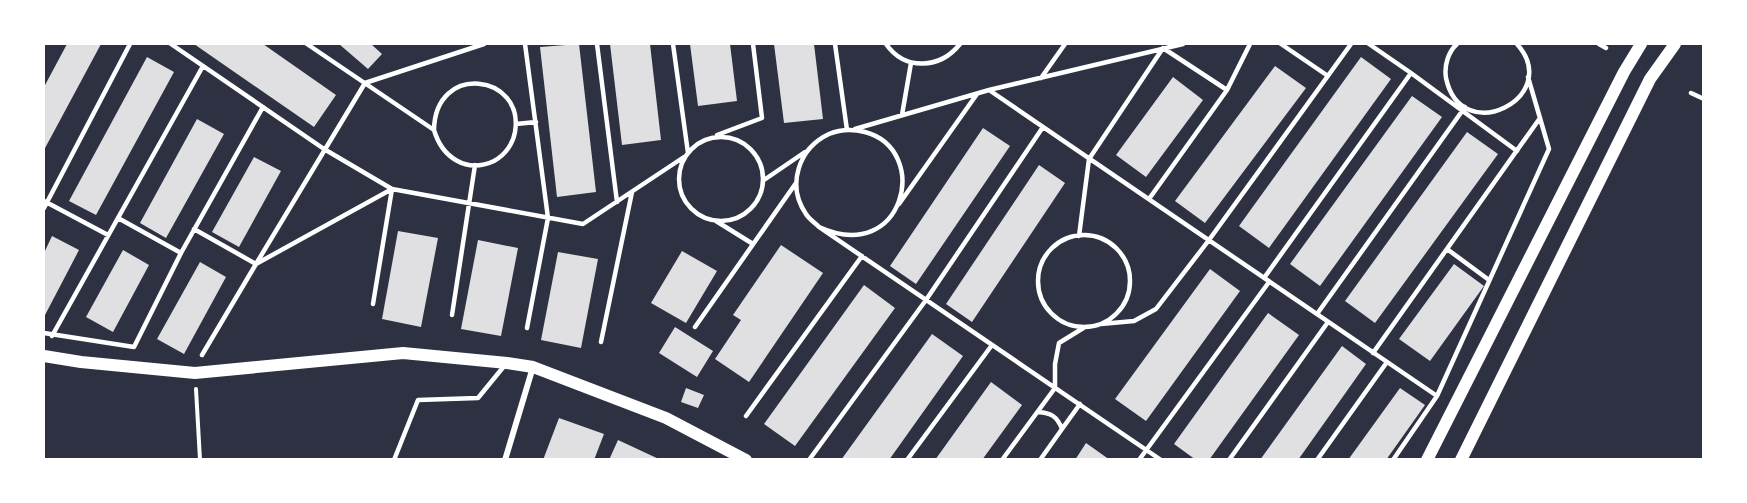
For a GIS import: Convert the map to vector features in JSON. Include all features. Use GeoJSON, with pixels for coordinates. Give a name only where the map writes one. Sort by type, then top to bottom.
{"type":"FeatureCollection","features":[{"type":"Feature","properties":{"kind":"main road"},"geometry":{"type":"LineString","coordinates":[[1427,459],[1618,83],[1641,44]]}},
{"type":"Feature","properties":{"kind":"main road"},"geometry":{"type":"LineString","coordinates":[[1461,459],[1650,80],[1675,44]]}},
{"type":"Feature","properties":{"kind":"main road"},"geometry":{"type":"LineString","coordinates":[[44,356],[81,362],[195,373],[404,353],[507,363],[533,367],[666,418],[746,459]]}},
{"type":"Feature","properties":{"kind":"street"},"geometry":{"type":"LineString","coordinates":[[505,459],[533,367]]}},
{"type":"Feature","properties":{"kind":"lane"},"geometry":{"type":"LineString","coordinates":[[108,235],[45,204],[130,44]]}},
{"type":"Feature","properties":{"kind":"lane"},"geometry":{"type":"LineString","coordinates":[[171,44],[324,149],[392,189],[583,224],[686,155],[705,139],[762,118],[753,44]]}},
{"type":"Feature","properties":{"kind":"lane"},"geometry":{"type":"LineString","coordinates":[[307,44],[434,130]]}},
{"type":"Feature","properties":{"kind":"lane"},"geometry":{"type":"LineString","coordinates":[[202,355],[365,83],[484,44]]}},
{"type":"Feature","properties":{"kind":"lane"},"geometry":{"type":"LineString","coordinates":[[525,44],[548,218],[527,328]]}},
{"type":"Feature","properties":{"kind":"lane"},"geometry":{"type":"LineString","coordinates":[[597,44],[617,202]]}},
{"type":"Feature","properties":{"kind":"lane"},"geometry":{"type":"LineString","coordinates":[[673,44],[686,155],[679,178],[683,198],[691,209],[703,217],[716,221],[753,244]]}},
{"type":"Feature","properties":{"kind":"lane"},"geometry":{"type":"LineString","coordinates":[[835,44],[850,130]]}},
{"type":"Feature","properties":{"kind":"lane"},"geometry":{"type":"LineString","coordinates":[[886,44],[898,57],[911,63],[925,64],[938,62],[950,55],[960,44]]}},
{"type":"Feature","properties":{"kind":"lane"},"geometry":{"type":"LineString","coordinates":[[1041,78],[1065,44]]}},
{"type":"Feature","properties":{"kind":"lane"},"geometry":{"type":"LineString","coordinates":[[764,180],[807,150],[820,138],[836,131],[850,130],[989,90],[1164,46],[1183,44]]}},
{"type":"Feature","properties":{"kind":"lane"},"geometry":{"type":"LineString","coordinates":[[1149,199],[1227,90],[1250,44]]}},
{"type":"Feature","properties":{"kind":"lane"},"geometry":{"type":"LineString","coordinates":[[1281,44],[1328,76]]}},
{"type":"Feature","properties":{"kind":"lane"},"geometry":{"type":"LineString","coordinates":[[1101,324],[1114,316],[1124,305],[1129,291],[1130,277],[1126,263],[1118,250],[1093,236],[1079,236],[1065,240],[1053,248],[1043,260],[1038,275],[1039,291],[1045,306],[1056,318],[1070,325],[1085,327],[1134,321],[1156,309],[1351,44]]}},
{"type":"Feature","properties":{"kind":"lane"},"geometry":{"type":"LineString","coordinates":[[1369,44],[1464,109],[1517,151]]}},
{"type":"Feature","properties":{"kind":"lane"},"geometry":{"type":"LineString","coordinates":[[1457,44],[1447,60],[1445,73],[1448,86],[1464,109],[1491,113],[1504,109],[1516,101],[1524,90],[1528,77]]}},
{"type":"Feature","properties":{"kind":"lane"},"geometry":{"type":"LineString","coordinates":[[1393,459],[1437,396],[1549,149],[1528,77],[1527,63],[1517,44]]}},
{"type":"Feature","properties":{"kind":"lane"},"geometry":{"type":"LineString","coordinates":[[1599,44],[1606,48]]}},
{"type":"Feature","properties":{"kind":"lane"},"geometry":{"type":"LineString","coordinates":[[1164,46],[1227,90]]}},
{"type":"Feature","properties":{"kind":"lane"},"geometry":{"type":"LineString","coordinates":[[1079,236],[1089,159],[1164,46]]}},
{"type":"Feature","properties":{"kind":"lane"},"geometry":{"type":"LineString","coordinates":[[902,116],[911,63]]}},
{"type":"Feature","properties":{"kind":"lane"},"geometry":{"type":"LineString","coordinates":[[52,336],[203,66]]}},
{"type":"Feature","properties":{"kind":"lane"},"geometry":{"type":"LineString","coordinates":[[1139,459],[1411,73]]}},
{"type":"Feature","properties":{"kind":"lane"},"geometry":{"type":"LineString","coordinates":[[470,83],[483,84],[496,89],[507,98],[514,110],[516,124],[514,138],[507,151],[496,160],[483,165],[469,165],[456,161],[438,143],[434,130],[434,117],[447,94],[457,87],[470,83]]}},
{"type":"Feature","properties":{"kind":"lane"},"geometry":{"type":"LineString","coordinates":[[989,90],[1437,396]]}},
{"type":"Feature","properties":{"kind":"lane"},"geometry":{"type":"LineString","coordinates":[[1691,93],[1704,99]]}},
{"type":"Feature","properties":{"kind":"lane"},"geometry":{"type":"LineString","coordinates":[[819,227],[835,234],[852,236],[869,232],[885,223],[977,94]]}},
{"type":"Feature","properties":{"kind":"lane"},"geometry":{"type":"LineString","coordinates":[[44,333],[134,347],[181,253],[263,107]]}},
{"type":"Feature","properties":{"kind":"lane"},"geometry":{"type":"LineString","coordinates":[[1317,315],[1464,109]]}},
{"type":"Feature","properties":{"kind":"lane"},"geometry":{"type":"LineString","coordinates":[[1373,353],[1540,118]]}},
{"type":"Feature","properties":{"kind":"lane"},"geometry":{"type":"LineString","coordinates":[[516,124],[536,122]]}},
{"type":"Feature","properties":{"kind":"lane"},"geometry":{"type":"LineString","coordinates":[[809,459],[926,300],[1043,127]]}},
{"type":"Feature","properties":{"kind":"lane"},"geometry":{"type":"LineString","coordinates":[[850,130],[871,134],[886,144],[897,158],[902,175],[902,193],[896,209]]}},
{"type":"Feature","properties":{"kind":"lane"},"geometry":{"type":"LineString","coordinates":[[705,139],[718,136],[745,144],[756,153],[762,166],[764,180],[761,194],[754,206],[743,215],[730,220],[716,221]]}},
{"type":"Feature","properties":{"kind":"lane"},"geometry":{"type":"LineString","coordinates":[[807,150],[799,166],[796,183],[798,200],[807,215],[819,227],[1161,459]]}},
{"type":"Feature","properties":{"kind":"lane"},"geometry":{"type":"LineString","coordinates":[[452,315],[475,165]]}},
{"type":"Feature","properties":{"kind":"lane"},"geometry":{"type":"LineString","coordinates":[[695,327],[796,183]]}},
{"type":"Feature","properties":{"kind":"lane"},"geometry":{"type":"LineString","coordinates":[[256,264],[392,189]]}},
{"type":"Feature","properties":{"kind":"lane"},"geometry":{"type":"LineString","coordinates":[[373,304],[392,189]]}},
{"type":"Feature","properties":{"kind":"lane"},"geometry":{"type":"LineString","coordinates":[[601,342],[632,192]]}},
{"type":"Feature","properties":{"kind":"lane"},"geometry":{"type":"LineString","coordinates":[[118,218],[181,253]]}},
{"type":"Feature","properties":{"kind":"lane"},"geometry":{"type":"LineString","coordinates":[[194,229],[256,264]]}},
{"type":"Feature","properties":{"kind":"lane"},"geometry":{"type":"LineString","coordinates":[[1447,249],[1489,280]]}},
{"type":"Feature","properties":{"kind":"lane"},"geometry":{"type":"LineString","coordinates":[[746,416],[862,256]]}},
{"type":"Feature","properties":{"kind":"lane"},"geometry":{"type":"LineString","coordinates":[[1229,459],[1328,322]]}},
{"type":"Feature","properties":{"kind":"lane"},"geometry":{"type":"LineString","coordinates":[[1002,459],[1055,388],[1055,364],[1059,343],[1085,327]]}},
{"type":"Feature","properties":{"kind":"lane"},"geometry":{"type":"LineString","coordinates":[[907,459],[992,345]]}},
{"type":"Feature","properties":{"kind":"lane"},"geometry":{"type":"LineString","coordinates":[[1317,459],[1387,362]]}},
{"type":"Feature","properties":{"kind":"lane"},"geometry":{"type":"LineString","coordinates":[[394,459],[418,400],[478,398],[507,363]]}},
{"type":"Feature","properties":{"kind":"lane"},"geometry":{"type":"LineString","coordinates":[[1040,459],[1080,404]]}},
{"type":"Feature","properties":{"kind":"lane"},"geometry":{"type":"LineString","coordinates":[[1038,412],[1049,412],[1059,420],[1062,429]]}},
{"type":"Feature","properties":{"kind":"path"},"geometry":{"type":"LineString","coordinates":[[195,373],[200,459]]}},
{"type":"Feature","properties":{"kind":"building"},"geometry":{"type":"Polygon","coordinates":[[[67,44],[101,44],[44,150],[44,87],[67,44]]]}},
{"type":"Feature","properties":{"kind":"building"},"geometry":{"type":"Polygon","coordinates":[[[194,44],[263,44],[336,95],[314,127],[194,44]]]}},
{"type":"Feature","properties":{"kind":"building"},"geometry":{"type":"Polygon","coordinates":[[[339,44],[371,44],[382,54],[368,69],[339,44]]]}},
{"type":"Feature","properties":{"kind":"building"},"geometry":{"type":"Polygon","coordinates":[[[579,44],[596,192],[557,197],[540,47],[579,44]]]}},
{"type":"Feature","properties":{"kind":"building"},"geometry":{"type":"Polygon","coordinates":[[[610,44],[650,44],[661,140],[622,145],[610,44]]]}},
{"type":"Feature","properties":{"kind":"building"},"geometry":{"type":"Polygon","coordinates":[[[690,44],[730,44],[737,101],[698,106],[690,44]]]}},
{"type":"Feature","properties":{"kind":"building"},"geometry":{"type":"Polygon","coordinates":[[[774,44],[814,44],[823,119],[784,123],[774,44]]]}},
{"type":"Feature","properties":{"kind":"building"},"geometry":{"type":"Polygon","coordinates":[[[147,57],[174,72],[96,215],[69,201],[147,57]]]}},
{"type":"Feature","properties":{"kind":"building"},"geometry":{"type":"Polygon","coordinates":[[[1361,57],[1391,79],[1269,248],[1239,226],[1361,57]]]}},
{"type":"Feature","properties":{"kind":"building"},"geometry":{"type":"Polygon","coordinates":[[[1275,66],[1306,88],[1205,223],[1175,201],[1275,66]]]}},
{"type":"Feature","properties":{"kind":"building"},"geometry":{"type":"Polygon","coordinates":[[[1173,77],[1203,100],[1146,177],[1116,155],[1173,77]]]}},
{"type":"Feature","properties":{"kind":"building"},"geometry":{"type":"Polygon","coordinates":[[[1412,96],[1442,117],[1320,286],[1290,264],[1412,96]]]}},
{"type":"Feature","properties":{"kind":"building"},"geometry":{"type":"Polygon","coordinates":[[[197,119],[224,134],[166,238],[140,223],[197,119]]]}},
{"type":"Feature","properties":{"kind":"building"},"geometry":{"type":"Polygon","coordinates":[[[983,128],[1010,146],[916,284],[890,266],[983,128]]]}},
{"type":"Feature","properties":{"kind":"building"},"geometry":{"type":"Polygon","coordinates":[[[1467,132],[1498,154],[1375,323],[1345,301],[1467,132]]]}},
{"type":"Feature","properties":{"kind":"building"},"geometry":{"type":"Polygon","coordinates":[[[254,157],[281,171],[239,247],[212,232],[254,157]]]}},
{"type":"Feature","properties":{"kind":"building"},"geometry":{"type":"Polygon","coordinates":[[[1039,165],[1065,183],[972,322],[946,304],[1039,165]]]}},
{"type":"Feature","properties":{"kind":"building"},"geometry":{"type":"Polygon","coordinates":[[[398,231],[438,238],[421,327],[382,319],[398,231]]]}},
{"type":"Feature","properties":{"kind":"building"},"geometry":{"type":"Polygon","coordinates":[[[52,236],[79,250],[44,317],[44,253],[52,236]]]}},
{"type":"Feature","properties":{"kind":"building"},"geometry":{"type":"Polygon","coordinates":[[[478,240],[518,248],[501,336],[461,329],[478,240]]]}},
{"type":"Feature","properties":{"kind":"building"},"geometry":{"type":"Polygon","coordinates":[[[781,245],[823,273],[749,382],[715,359],[741,320],[733,315],[781,245]]]}},
{"type":"Feature","properties":{"kind":"building"},"geometry":{"type":"Polygon","coordinates":[[[123,250],[149,265],[113,332],[86,317],[123,250]]]}},
{"type":"Feature","properties":{"kind":"building"},"geometry":{"type":"Polygon","coordinates":[[[682,251],[717,271],[686,323],[651,303],[682,251]]]}},
{"type":"Feature","properties":{"kind":"building"},"geometry":{"type":"Polygon","coordinates":[[[558,252],[598,259],[581,348],[541,340],[558,252]]]}},
{"type":"Feature","properties":{"kind":"building"},"geometry":{"type":"Polygon","coordinates":[[[200,262],[226,277],[184,354],[157,339],[200,262]]]}},
{"type":"Feature","properties":{"kind":"building"},"geometry":{"type":"Polygon","coordinates":[[[1454,264],[1484,286],[1430,361],[1399,339],[1454,264]]]}},
{"type":"Feature","properties":{"kind":"building"},"geometry":{"type":"Polygon","coordinates":[[[1210,269],[1240,291],[1146,421],[1115,399],[1210,269]]]}},
{"type":"Feature","properties":{"kind":"building"},"geometry":{"type":"Polygon","coordinates":[[[864,285],[895,308],[795,446],[764,424],[864,285]]]}},
{"type":"Feature","properties":{"kind":"building"},"geometry":{"type":"Polygon","coordinates":[[[1268,313],[1299,335],[1209,460],[1196,460],[1174,444],[1268,313]]]}},
{"type":"Feature","properties":{"kind":"building"},"geometry":{"type":"Polygon","coordinates":[[[675,327],[713,351],[697,377],[659,353],[675,327]]]}},
{"type":"Feature","properties":{"kind":"building"},"geometry":{"type":"Polygon","coordinates":[[[932,334],[963,356],[889,460],[841,460],[932,334]]]}},
{"type":"Feature","properties":{"kind":"building"},"geometry":{"type":"Polygon","coordinates":[[[1342,346],[1366,364],[1298,460],[1260,460],[1342,346]]]}},
{"type":"Feature","properties":{"kind":"building"},"geometry":{"type":"Polygon","coordinates":[[[991,382],[1022,405],[982,460],[935,460],[991,382]]]}},
{"type":"Feature","properties":{"kind":"building"},"geometry":{"type":"Polygon","coordinates":[[[686,388],[704,395],[698,408],[681,402],[686,388]]]}},
{"type":"Feature","properties":{"kind":"building"},"geometry":{"type":"Polygon","coordinates":[[[1400,388],[1425,405],[1386,460],[1348,460],[1400,388]]]}},
{"type":"Feature","properties":{"kind":"building"},"geometry":{"type":"Polygon","coordinates":[[[559,418],[604,434],[594,460],[543,460],[559,418]]]}},
{"type":"Feature","properties":{"kind":"building"},"geometry":{"type":"Polygon","coordinates":[[[618,440],[661,460],[609,460],[618,440]]]}},
{"type":"Feature","properties":{"kind":"building"},"geometry":{"type":"Polygon","coordinates":[[[1086,443],[1110,460],[1075,460],[1086,443]]]}}]}
